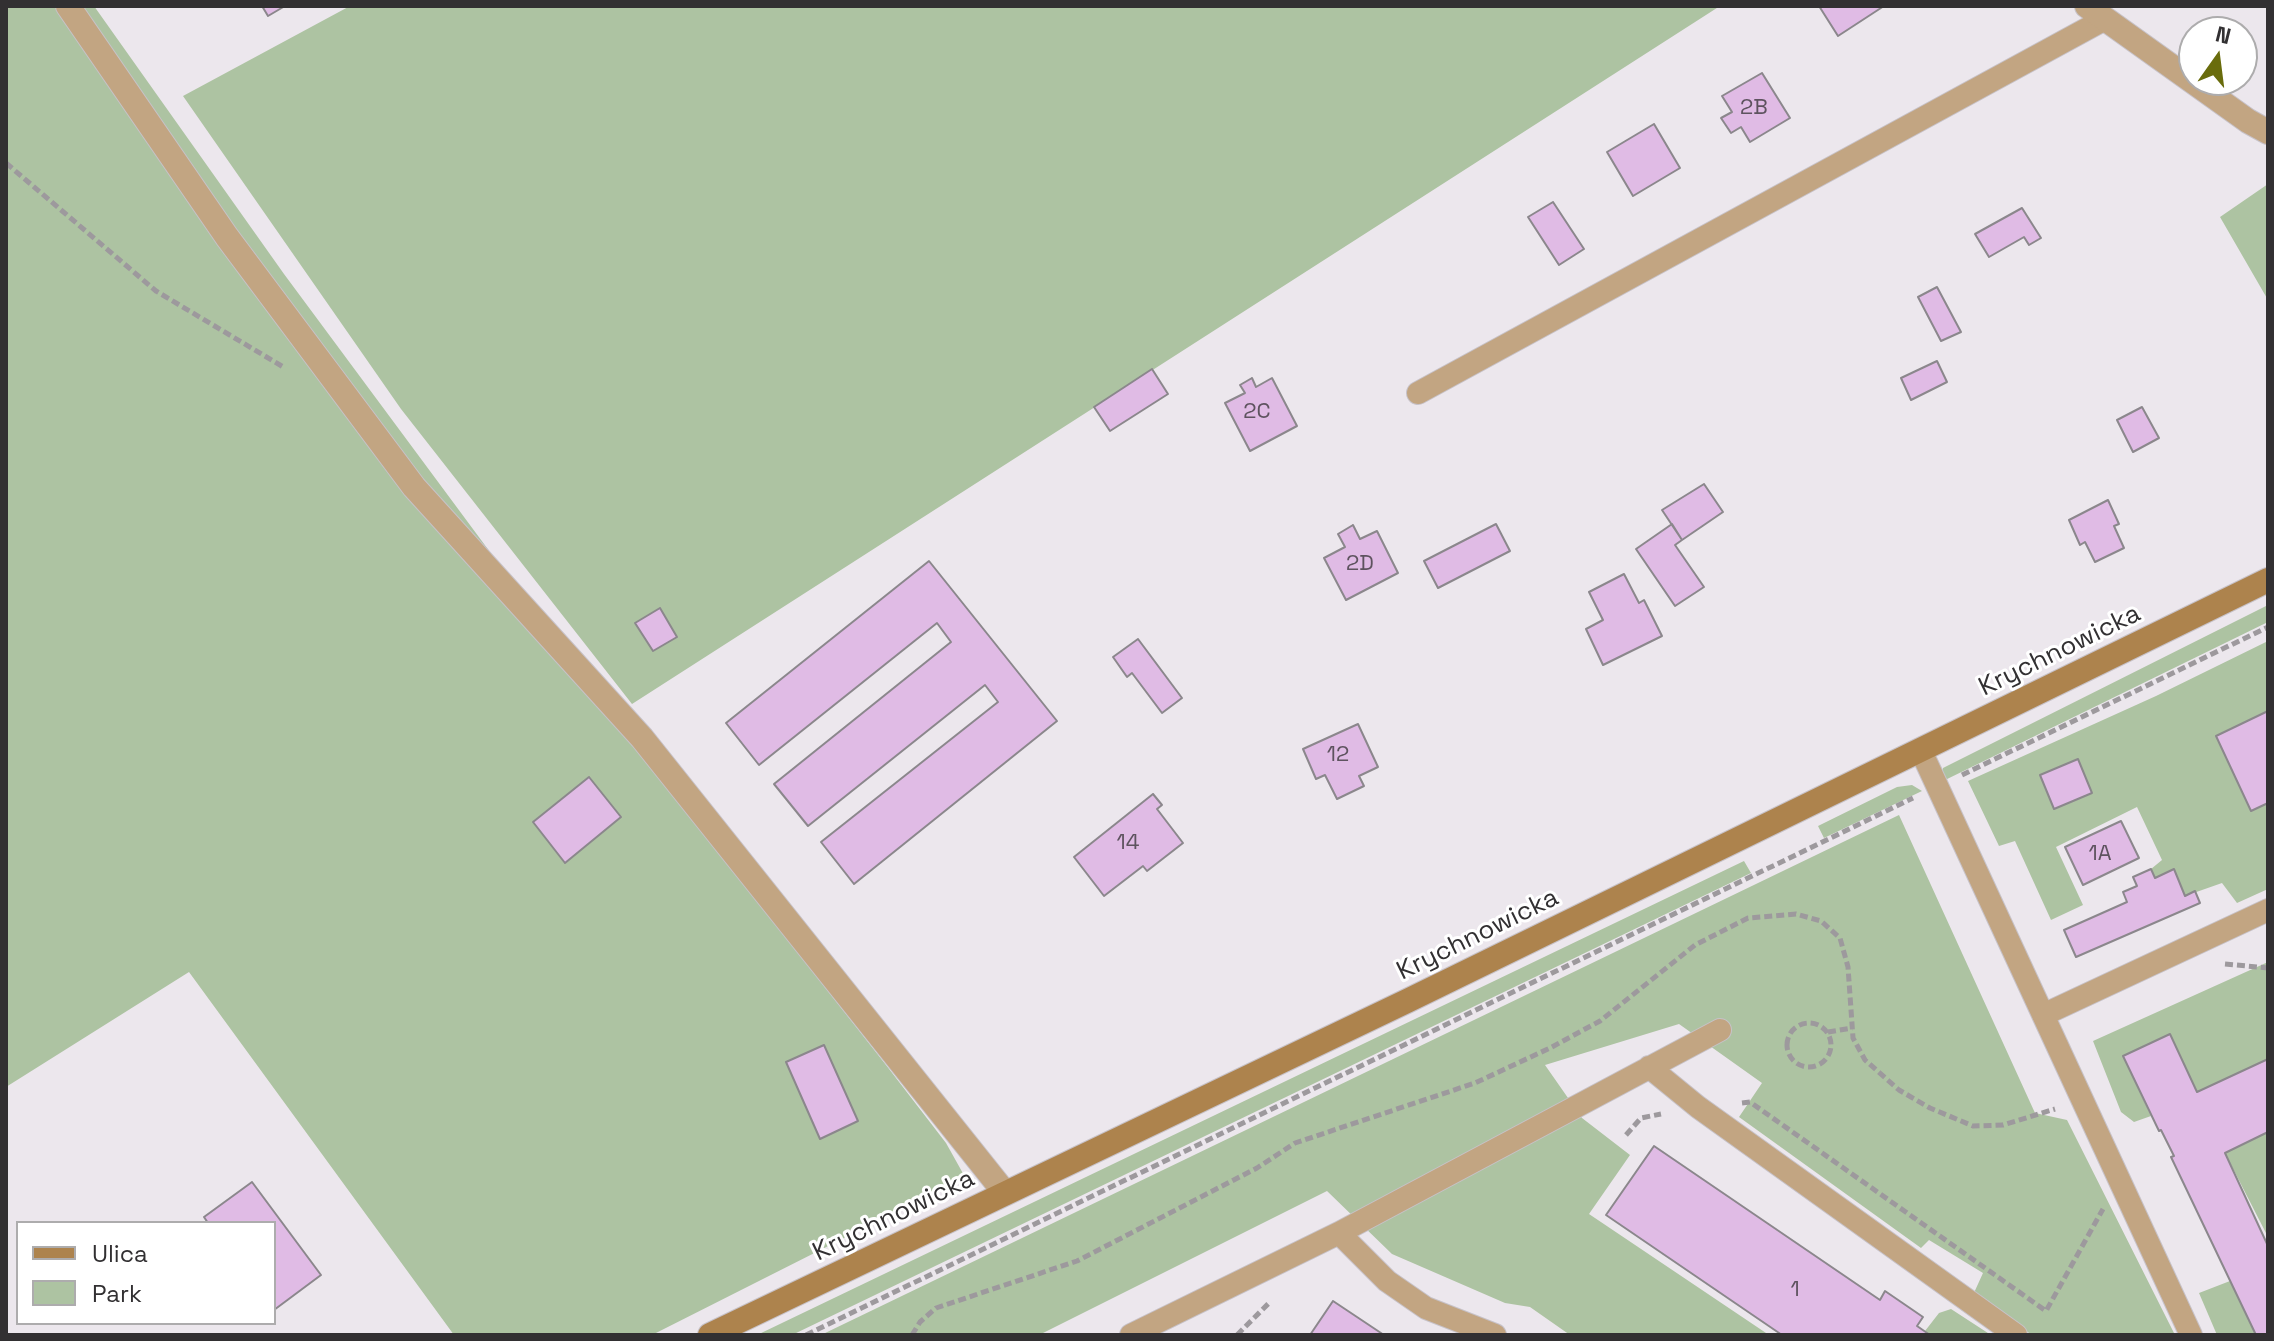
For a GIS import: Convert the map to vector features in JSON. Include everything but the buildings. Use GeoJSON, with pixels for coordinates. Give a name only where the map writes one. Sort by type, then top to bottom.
{"type":"FeatureCollection","features":[{"type":"Feature","properties":{"kind":"street"},"geometry":{"type":"LineString","coordinates":[[68,6],[227,237],[414,487],[642,738],[1005,1193]]}},
{"type":"Feature","properties":{"kind":"street"},"geometry":{"type":"LineString","coordinates":[[2096,12],[2248,121],[2268,132]]}},
{"type":"Feature","properties":{"kind":"street","name":"Krychnowicka"},"geometry":{"type":"LineString","coordinates":[[710,1335],[1921,751],[2268,580]]}},
{"type":"Feature","properties":{"kind":"lane"},"geometry":{"type":"LineString","coordinates":[[1418,393],[2096,12]]}},
{"type":"Feature","properties":{"kind":"lane"},"geometry":{"type":"LineString","coordinates":[[1921,751],[2191,1335]]}},
{"type":"Feature","properties":{"kind":"lane"},"geometry":{"type":"LineString","coordinates":[[2043,1015],[2268,910]]}},
{"type":"Feature","properties":{"kind":"lane"},"geometry":{"type":"LineString","coordinates":[[1131,1335],[1339,1233],[1720,1030]]}},
{"type":"Feature","properties":{"kind":"lane"},"geometry":{"type":"LineString","coordinates":[[1649,1067],[1698,1107],[2016,1335]]}},
{"type":"Feature","properties":{"kind":"lane"},"geometry":{"type":"LineString","coordinates":[[1339,1233],[1387,1281],[1426,1308],[1495,1335]]}},
{"type":"Feature","properties":{"kind":"path"},"geometry":{"type":"LineString","coordinates":[[6,163],[156,291],[286,369]]}},
{"type":"Feature","properties":{"kind":"path"},"geometry":{"type":"LineString","coordinates":[[806,1335],[2268,627]]}},
{"type":"Feature","properties":{"kind":"path"},"geometry":{"type":"LineString","coordinates":[[912,1335],[920,1322],[936,1308],[1077,1261],[1244,1175],[1295,1143],[1475,1083],[1550,1048],[1600,1021],[1695,945],[1748,918],[1796,914],[1821,921],[1840,938],[1848,967],[1853,1038],[1865,1060],[1899,1090],[1930,1108],[1973,1126],[2003,1125],[2082,1100]]}},
{"type":"Feature","properties":{"kind":"path"},"geometry":{"type":"LineString","coordinates":[[1803,1023],[1818,1023],[1828,1032],[1832,1046],[1826,1059],[1815,1067],[1801,1066],[1790,1057],[1786,1043],[1792,1030],[1803,1023]]}},
{"type":"Feature","properties":{"kind":"path"},"geometry":{"type":"LineString","coordinates":[[1828,1032],[1852,1028]]}},
{"type":"Feature","properties":{"kind":"path"},"geometry":{"type":"LineString","coordinates":[[1626,1135],[1641,1118],[1698,1107],[1750,1102],[2046,1311],[2119,1180]]}},
{"type":"Feature","properties":{"kind":"green space"},"geometry":{"type":"Polygon","coordinates":[[[6,6],[94,6],[284,274],[610,714],[946,1143],[965,1177],[652,1335],[454,1335],[189,972],[6,1087],[6,6]]]}},
{"type":"Feature","properties":{"kind":"green space"},"geometry":{"type":"Polygon","coordinates":[[[350,6],[1720,6],[632,704],[401,409],[183,96],[350,6]]]}},
{"type":"Feature","properties":{"kind":"green space"},"geometry":{"type":"Polygon","coordinates":[[[2268,184],[2268,300],[2220,217],[2268,184]]]}},
{"type":"Feature","properties":{"kind":"green space"},"geometry":{"type":"Polygon","coordinates":[[[2268,605],[2268,622],[1941,782],[1943,768],[2268,605]]]}},
{"type":"Feature","properties":{"kind":"green space"},"geometry":{"type":"Polygon","coordinates":[[[2268,641],[2268,889],[2237,903],[2222,883],[2185,896],[2174,869],[2155,878],[2151,869],[2162,860],[2137,807],[2056,847],[2083,905],[2051,920],[2015,841],[1999,846],[1968,781],[2156,696],[2268,641]]]}},
{"type":"Feature","properties":{"kind":"green space"},"geometry":{"type":"Polygon","coordinates":[[[1912,785],[1922,791],[1824,838],[1818,826],[1897,787],[1912,785]]]}},
{"type":"Feature","properties":{"kind":"green space"},"geometry":{"type":"Polygon","coordinates":[[[1899,815],[2035,1113],[2067,1120],[2175,1335],[2032,1335],[1973,1295],[1983,1273],[1929,1240],[1921,1248],[1739,1117],[1762,1083],[1679,1024],[1545,1065],[1582,1118],[1630,1155],[1589,1214],[1769,1335],[1570,1335],[1530,1307],[1505,1303],[1392,1254],[1327,1191],[1039,1335],[821,1335],[1899,815]]]}},
{"type":"Feature","properties":{"kind":"green space"},"geometry":{"type":"Polygon","coordinates":[[[1744,861],[1751,873],[792,1335],[757,1335],[1744,861]]]}},
{"type":"Feature","properties":{"kind":"green space"},"geometry":{"type":"Polygon","coordinates":[[[2268,962],[2268,1059],[2197,1092],[2170,1034],[2123,1056],[2151,1116],[2134,1122],[2121,1112],[2093,1041],[2268,962]]]}},
{"type":"Feature","properties":{"kind":"green space"},"geometry":{"type":"Polygon","coordinates":[[[2268,1132],[2268,1237],[2225,1153],[2268,1132]]]}},
{"type":"Feature","properties":{"kind":"green space"},"geometry":{"type":"Polygon","coordinates":[[[2230,1281],[2256,1335],[2217,1335],[2199,1293],[2230,1281]]]}},
{"type":"Feature","properties":{"kind":"green space"},"geometry":{"type":"Polygon","coordinates":[[[1951,1309],[1991,1335],[1930,1335],[1925,1331],[1939,1313],[1951,1309]]]}}]}
